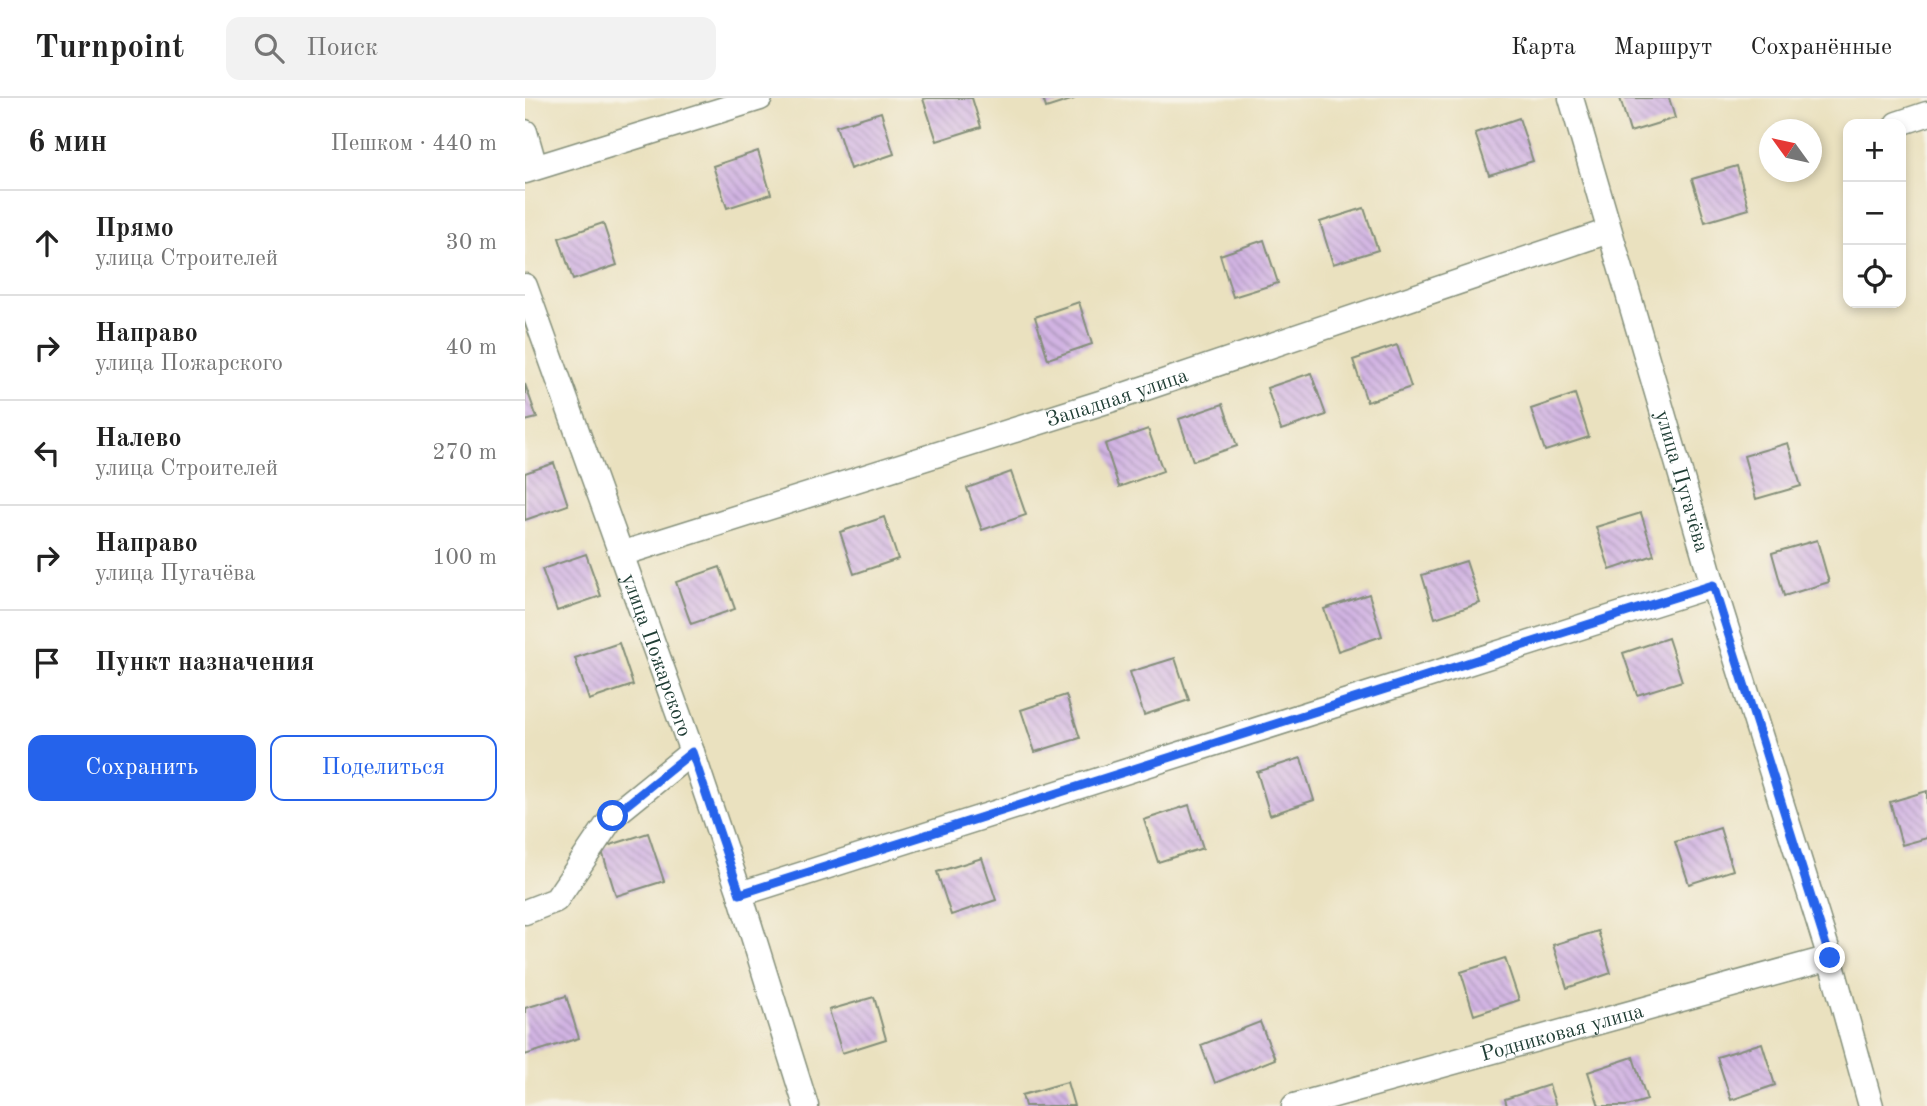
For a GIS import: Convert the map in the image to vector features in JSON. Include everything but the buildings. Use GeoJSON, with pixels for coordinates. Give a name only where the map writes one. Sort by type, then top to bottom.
{"type":"FeatureCollection","features":[{"type":"Feature","properties":{"kind":"street"},"geometry":{"type":"LineString","coordinates":[[525,132],[530,169],[759,98]]}},
{"type":"Feature","properties":{"kind":"street","name":"улица Пугачёва"},"geometry":{"type":"LineString","coordinates":[[1571,98],[1713,585],[1830,958],[1871,1106]]}},
{"type":"Feature","properties":{"kind":"street"},"geometry":{"type":"LineString","coordinates":[[1906,121],[1927,114]]}},
{"type":"Feature","properties":{"kind":"street","name":"Западная улица"},"geometry":{"type":"LineString","coordinates":[[621,554],[1113,399],[1609,230]]}},
{"type":"Feature","properties":{"kind":"street","name":"улица Пожарского"},"geometry":{"type":"LineString","coordinates":[[525,286],[692,752],[740,894],[806,1106]]}},
{"type":"Feature","properties":{"kind":"street"},"geometry":{"type":"LineString","coordinates":[[740,894],[1713,585]]}},
{"type":"Feature","properties":{"kind":"street"},"geometry":{"type":"LineString","coordinates":[[525,912],[556,900],[613,816],[692,752]]}},
{"type":"Feature","properties":{"kind":"street","name":"Родниковая улица"},"geometry":{"type":"LineString","coordinates":[[1294,1106],[1830,958]]}},
{"type":"Feature","properties":{"kind":"route"},"geometry":{"type":"LineString","coordinates":[[613,816],[692,752],[740,894],[1713,585],[1830,958]]}}]}
